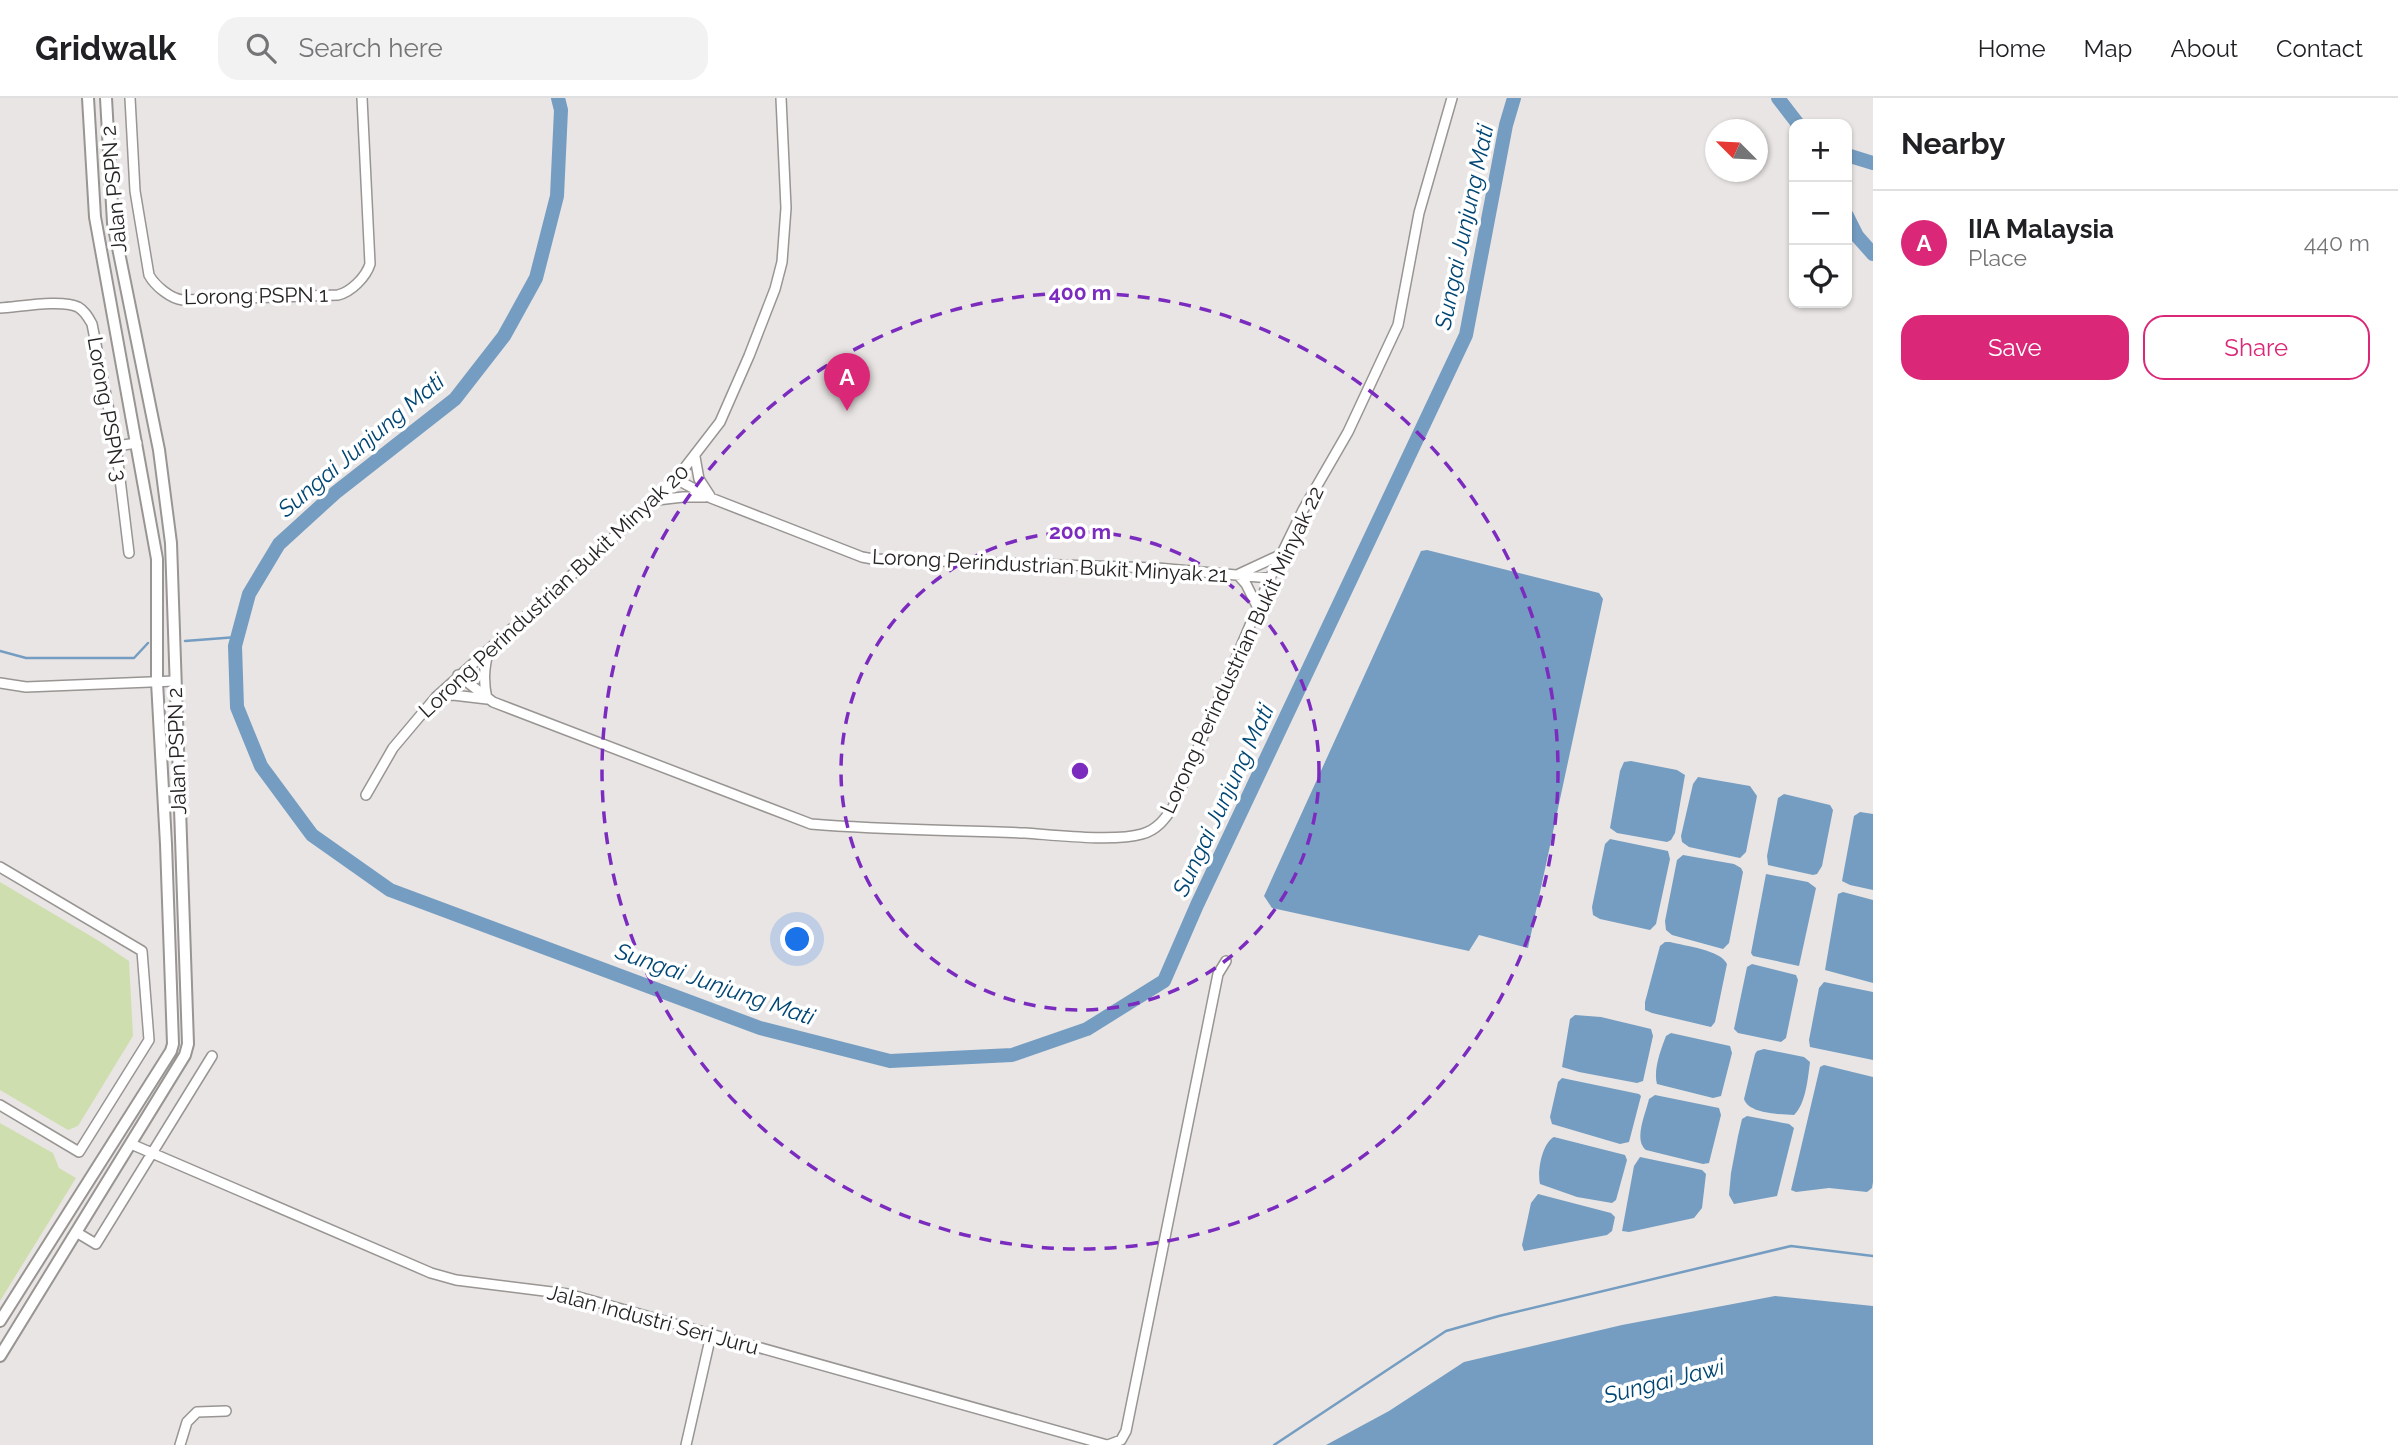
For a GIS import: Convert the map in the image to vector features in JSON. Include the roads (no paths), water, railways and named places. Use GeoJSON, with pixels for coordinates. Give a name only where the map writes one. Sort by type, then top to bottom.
{"type":"FeatureCollection","features":[{"type":"Feature","properties":{"kind":"street","name":"Jalan PSPN 2"},"geometry":{"type":"LineString","coordinates":[[0,1321],[172,1048],[166,844],[157,682],[157,559],[95,217],[88,98]]}},
{"type":"Feature","properties":{"kind":"street","name":"Jalan PSPN 2"},"geometry":{"type":"LineString","coordinates":[[0,1356],[185,1055],[188,1044],[171,543],[159,450],[113,223],[106,98]]}},
{"type":"Feature","properties":{"kind":"street","name":"Lorong PSPN 1"},"geometry":{"type":"LineString","coordinates":[[130,98],[135,191],[149,275],[152,281],[176,299],[183,300],[338,295],[345,293],[367,273],[370,264],[362,98]]}},
{"type":"Feature","properties":{"kind":"street","name":"Lorong Perindustrian Bukit Minyak 20"},"geometry":{"type":"LineString","coordinates":[[366,795],[393,748],[436,697],[676,480],[720,422],[766,317],[782,262],[786,208],[780,98]]}},
{"type":"Feature","properties":{"kind":"street","name":"Lorong Perindustrian Bukit Minyak 22"},"geometry":{"type":"LineString","coordinates":[[458,675],[488,699],[811,824],[860,828],[1133,836],[1157,827],[1173,807],[1270,579],[1303,510],[1348,432],[1398,325],[1419,213],[1452,98]]}},
{"type":"Feature","properties":{"kind":"street","name":"Lorong PSPN 3"},"geometry":{"type":"LineString","coordinates":[[0,308],[64,304],[76,306],[86,313],[92,324],[116,446],[129,553]]}},
{"type":"Feature","properties":{"kind":"street"},"geometry":{"type":"LineString","coordinates":[[116,446],[137,443]]}},
{"type":"Feature","properties":{"kind":"street"},"geometry":{"type":"LineString","coordinates":[[695,457],[699,479],[711,498]]}},
{"type":"Feature","properties":{"kind":"street","name":"Lorong Perindustrian Bukit Minyak 21"},"geometry":{"type":"LineString","coordinates":[[676,480],[711,498],[873,559],[1157,568],[1270,579]]}},
{"type":"Feature","properties":{"kind":"street"},"geometry":{"type":"LineString","coordinates":[[655,500],[711,498]]}},
{"type":"Feature","properties":{"kind":"street"},"geometry":{"type":"LineString","coordinates":[[1258,608],[1246,584],[1238,575],[1282,554]]}},
{"type":"Feature","properties":{"kind":"street"},"geometry":{"type":"LineString","coordinates":[[436,697],[453,695],[488,699],[484,667],[489,648]]}},
{"type":"Feature","properties":{"kind":"street"},"geometry":{"type":"LineString","coordinates":[[0,683],[26,687],[175,681]]}},
{"type":"Feature","properties":{"kind":"street"},"geometry":{"type":"LineString","coordinates":[[0,867],[142,951],[149,1040],[79,1152],[0,1105]]}},
{"type":"Feature","properties":{"kind":"street","name":"Jalan Industri Seri Juru"},"geometry":{"type":"LineString","coordinates":[[131,1144],[431,1273],[456,1280],[568,1294],[1107,1445],[1121,1440],[1126,1431],[1218,974],[1226,961]]}},
{"type":"Feature","properties":{"kind":"street"},"geometry":{"type":"LineString","coordinates":[[76,1232],[96,1244],[212,1056]]}},
{"type":"Feature","properties":{"kind":"street"},"geometry":{"type":"LineString","coordinates":[[685,1445],[711,1335]]}},
{"type":"Feature","properties":{"kind":"street"},"geometry":{"type":"LineString","coordinates":[[180,1445],[187,1422],[197,1412],[226,1411]]}},
{"type":"Feature","properties":{"kind":"water"},"geometry":{"type":"Polygon","coordinates":[[[1427,550],[1599,593],[1603,599],[1528,948],[1479,935],[1469,951],[1272,908],[1264,896],[1421,551],[1427,550]]]}},
{"type":"Feature","properties":{"kind":"water"},"geometry":{"type":"Polygon","coordinates":[[[1624,762],[1677,770],[1685,775],[1675,833],[1667,842],[1617,833],[1610,828],[1620,771],[1624,762]]]}},
{"type":"Feature","properties":{"kind":"water"},"geometry":{"type":"Polygon","coordinates":[[[1698,777],[1750,786],[1757,796],[1746,852],[1740,858],[1689,847],[1682,842],[1681,836],[1693,784],[1698,777]]]}},
{"type":"Feature","properties":{"kind":"water"},"geometry":{"type":"Polygon","coordinates":[[[1784,794],[1830,805],[1833,810],[1822,866],[1817,874],[1768,865],[1767,856],[1778,798],[1784,794]]]}},
{"type":"Feature","properties":{"kind":"water"},"geometry":{"type":"Polygon","coordinates":[[[1860,812],[1873,814],[1873,890],[1842,881],[1854,816],[1860,812]]]}},
{"type":"Feature","properties":{"kind":"water"},"geometry":{"type":"Polygon","coordinates":[[[1610,839],[1668,851],[1670,859],[1656,924],[1650,930],[1593,915],[1592,907],[1605,844],[1610,839]]]}},
{"type":"Feature","properties":{"kind":"water"},"geometry":{"type":"Polygon","coordinates":[[[1683,855],[1734,864],[1743,872],[1729,943],[1723,949],[1672,935],[1666,930],[1665,921],[1677,860],[1683,855]]]}},
{"type":"Feature","properties":{"kind":"water"},"geometry":{"type":"Polygon","coordinates":[[[1766,874],[1808,882],[1816,888],[1799,966],[1753,956],[1751,953],[1766,874]]]}},
{"type":"Feature","properties":{"kind":"water"},"geometry":{"type":"Polygon","coordinates":[[[1843,892],[1873,900],[1873,983],[1825,970],[1838,894],[1843,892]]]}},
{"type":"Feature","properties":{"kind":"water"},"geometry":{"type":"Polygon","coordinates":[[[1670,942],[1718,955],[1727,964],[1715,1022],[1711,1027],[1645,1010],[1660,946],[1670,942]]]}},
{"type":"Feature","properties":{"kind":"water"},"geometry":{"type":"Polygon","coordinates":[[[1752,964],[1796,975],[1798,980],[1786,1038],[1781,1042],[1738,1033],[1734,1029],[1747,967],[1752,964]]]}},
{"type":"Feature","properties":{"kind":"water"},"geometry":{"type":"Polygon","coordinates":[[[1824,982],[1873,992],[1873,1060],[1810,1047],[1819,988],[1824,982]]]}},
{"type":"Feature","properties":{"kind":"water"},"geometry":{"type":"Polygon","coordinates":[[[1575,1015],[1601,1017],[1651,1029],[1653,1036],[1643,1081],[1637,1083],[1562,1067],[1570,1019],[1575,1015]]]}},
{"type":"Feature","properties":{"kind":"water"},"geometry":{"type":"Polygon","coordinates":[[[1671,1033],[1730,1046],[1732,1053],[1721,1096],[1713,1098],[1657,1084],[1658,1060],[1666,1036],[1671,1033]]]}},
{"type":"Feature","properties":{"kind":"water"},"geometry":{"type":"Polygon","coordinates":[[[1764,1049],[1804,1057],[1810,1062],[1804,1097],[1794,1115],[1758,1110],[1752,1108],[1744,1099],[1755,1054],[1764,1049]]]}},
{"type":"Feature","properties":{"kind":"water"},"geometry":{"type":"Polygon","coordinates":[[[1824,1065],[1873,1077],[1873,1182],[1872,1188],[1867,1192],[1829,1188],[1796,1192],[1791,1190],[1820,1067],[1824,1065]]]}},
{"type":"Feature","properties":{"kind":"water"},"geometry":{"type":"Polygon","coordinates":[[[1562,1078],[1639,1094],[1641,1096],[1629,1142],[1620,1144],[1552,1124],[1550,1117],[1558,1082],[1562,1078]]]}},
{"type":"Feature","properties":{"kind":"water"},"geometry":{"type":"Polygon","coordinates":[[[1655,1095],[1719,1108],[1721,1115],[1709,1163],[1703,1164],[1646,1150],[1642,1146],[1640,1133],[1643,1119],[1649,1099],[1655,1095]]]}},
{"type":"Feature","properties":{"kind":"water"},"geometry":{"type":"Polygon","coordinates":[[[1747,1116],[1789,1124],[1794,1128],[1777,1196],[1734,1204],[1729,1195],[1731,1173],[1742,1119],[1747,1116]]]}},
{"type":"Feature","properties":{"kind":"water"},"geometry":{"type":"Polygon","coordinates":[[[1554,1137],[1625,1155],[1627,1160],[1616,1200],[1612,1203],[1577,1197],[1540,1184],[1541,1158],[1546,1145],[1554,1137]]]}},
{"type":"Feature","properties":{"kind":"water"},"geometry":{"type":"Polygon","coordinates":[[[1640,1157],[1702,1170],[1706,1174],[1702,1208],[1694,1218],[1629,1232],[1622,1231],[1634,1166],[1640,1157]]]}},
{"type":"Feature","properties":{"kind":"water"},"geometry":{"type":"Polygon","coordinates":[[[1538,1194],[1611,1213],[1615,1217],[1612,1231],[1607,1235],[1524,1251],[1522,1245],[1531,1203],[1538,1194]]]}},
{"type":"Feature","properties":{"kind":"water","name":"Sungai Jawi"},"geometry":{"type":"Polygon","coordinates":[[[1775,1296],[1873,1306],[1873,1445],[1326,1445],[1389,1411],[1464,1362],[1622,1325],[1775,1296]]]}},
{"type":"Feature","properties":{"kind":"waterway","name":"Sungai Junjung Mati"},"geometry":{"type":"LineString","coordinates":[[558,98],[561,110],[557,196],[536,278],[504,336],[455,399],[335,493],[279,544],[249,594],[235,646],[237,707],[261,766],[312,835],[390,890],[760,1028],[890,1061],[1012,1055],[1087,1029],[1164,981],[1197,905],[1466,335],[1506,125],[1514,98]]}},
{"type":"Feature","properties":{"kind":"waterway","name":"Sungai Junjung Mati"},"geometry":{"type":"LineString","coordinates":[[1778,98],[1794,119]]}},
{"type":"Feature","properties":{"kind":"waterway"},"geometry":{"type":"LineString","coordinates":[[1852,157],[1873,163]]}},
{"type":"Feature","properties":{"kind":"waterway","name":"Sungai Junjung Mati"},"geometry":{"type":"LineString","coordinates":[[1852,226],[1873,254]]}},
{"type":"Feature","properties":{"kind":"waterway"},"geometry":{"type":"LineString","coordinates":[[185,641],[237,637]]}},
{"type":"Feature","properties":{"kind":"waterway"},"geometry":{"type":"LineString","coordinates":[[0,651],[26,658],[134,658],[148,643]]}},
{"type":"Feature","properties":{"kind":"waterway"},"geometry":{"type":"LineString","coordinates":[[1274,1445],[1446,1331],[1791,1246],[1873,1256]]}},
{"type":"Feature","properties":{"kind":"place","name":"IIA Malaysia"},"geometry":{"type":"Point","coordinates":[847,411]}}]}
